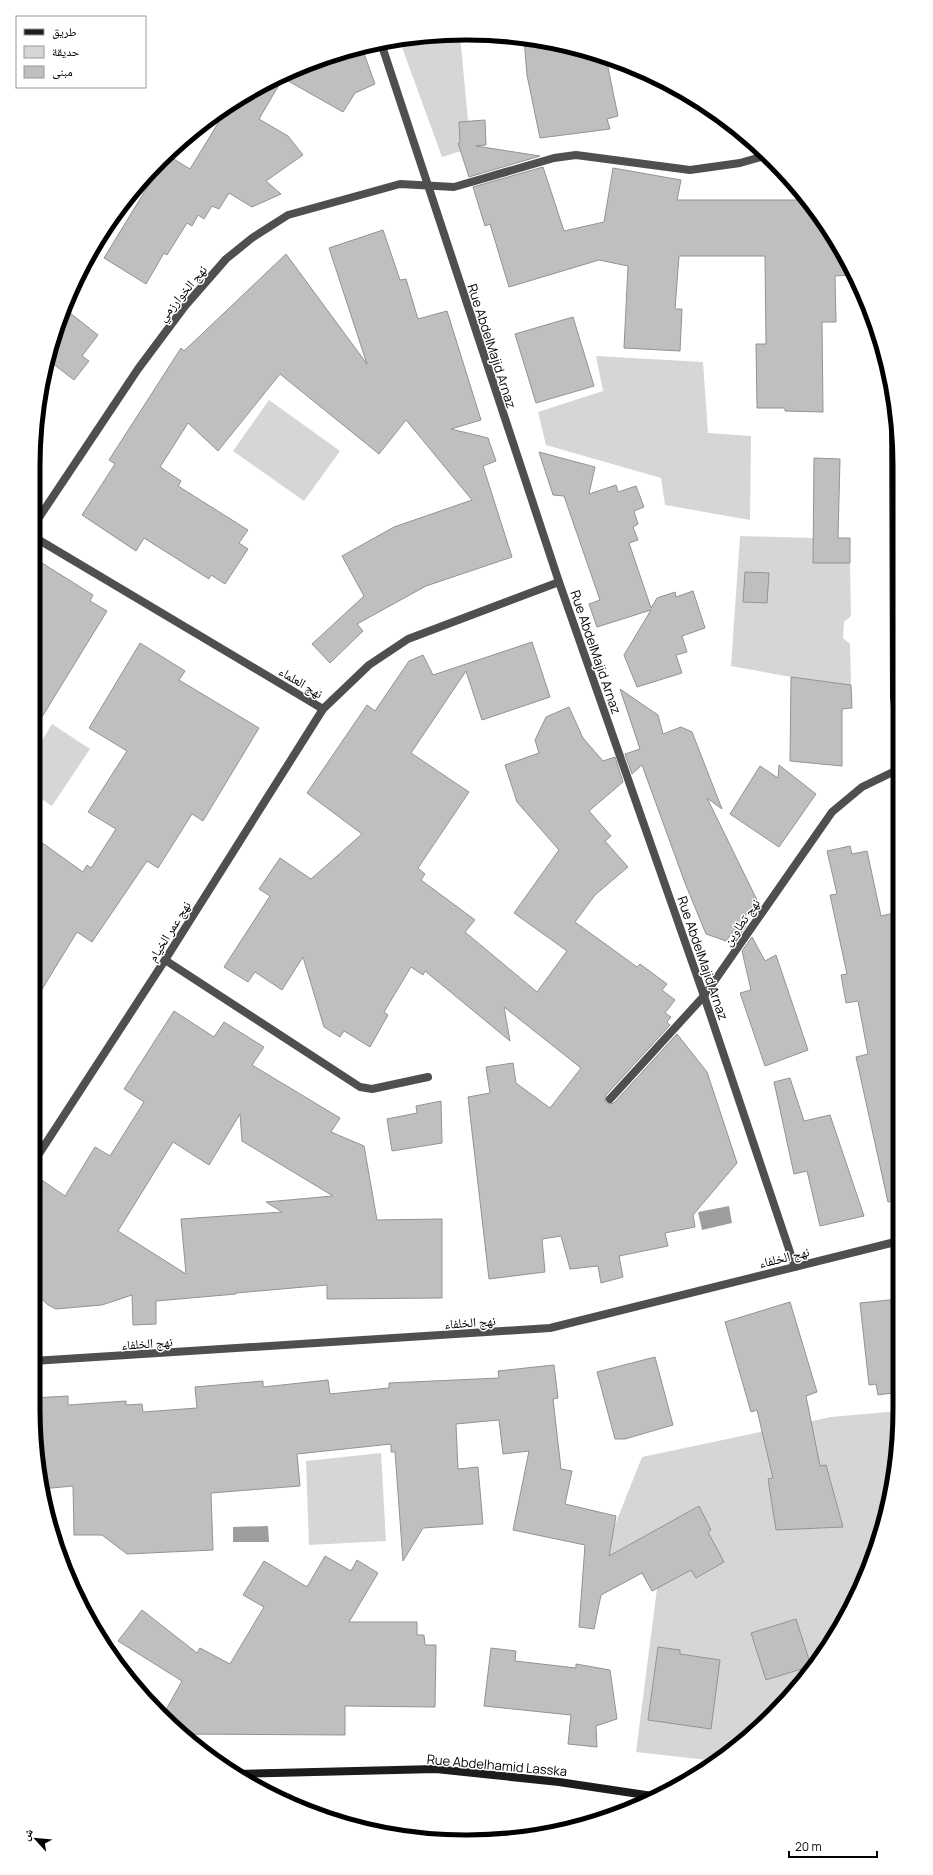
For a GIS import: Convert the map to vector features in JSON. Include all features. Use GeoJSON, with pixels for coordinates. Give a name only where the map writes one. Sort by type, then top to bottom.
{"type":"FeatureCollection","features":[{"type":"Feature","properties":{"kind":"main road","name":"Rue Abdelhamid Lasska"},"geometry":{"type":"LineString","coordinates":[[248,1775],[436,1769],[559,1782],[646,1795]]}},
{"type":"Feature","properties":{"kind":"street","name":"Rue AbdelMajid Arnaz"},"geometry":{"type":"LineString","coordinates":[[382,48],[558,582],[704,996],[795,1267]]}},
{"type":"Feature","properties":{"kind":"street","name":"نهج الخوارزمي"},"geometry":{"type":"LineString","coordinates":[[40,516],[138,368],[185,306],[226,259],[252,238],[288,215],[400,184],[454,187],[554,158],[576,155],[690,170],[740,163],[760,157]]}},
{"type":"Feature","properties":{"kind":"street","name":"نهج العلماء"},"geometry":{"type":"LineString","coordinates":[[40,541],[323,709],[369,665],[408,640],[558,582]]}},
{"type":"Feature","properties":{"kind":"street","name":"نهج عمر الخيام"},"geometry":{"type":"LineString","coordinates":[[40,1152],[165,960],[323,709]]}},
{"type":"Feature","properties":{"kind":"street","name":"نهج تطاوين"},"geometry":{"type":"LineString","coordinates":[[610,1099],[704,996],[832,812],[862,787],[893,772]]}},
{"type":"Feature","properties":{"kind":"street"},"geometry":{"type":"LineString","coordinates":[[165,960],[360,1086],[372,1089],[428,1077]]}},
{"type":"Feature","properties":{"kind":"street","name":"نهج الخلفاء"},"geometry":{"type":"LineString","coordinates":[[40,1362],[550,1328],[893,1242]]}},
{"type":"Feature","properties":{"kind":"green space"},"geometry":{"type":"Polygon","coordinates":[[[460,40],[468,121],[459,122],[461,151],[442,157],[401,45],[460,40]]]}},
{"type":"Feature","properties":{"kind":"green space"},"geometry":{"type":"Polygon","coordinates":[[[596,356],[703,362],[708,433],[751,436],[750,520],[665,505],[661,478],[546,445],[538,412],[603,391],[596,356]]]}},
{"type":"Feature","properties":{"kind":"green space"},"geometry":{"type":"Polygon","coordinates":[[[269,400],[340,451],[304,501],[233,451],[269,400]]]}},
{"type":"Feature","properties":{"kind":"green space"},"geometry":{"type":"Polygon","coordinates":[[[740,536],[813,538],[813,563],[850,563],[851,616],[844,622],[843,638],[850,644],[851,685],[791,677],[731,666],[740,536]]]}},
{"type":"Feature","properties":{"kind":"green space"},"geometry":{"type":"Polygon","coordinates":[[[52,724],[90,749],[52,806],[40,798],[40,744],[52,724]]]}},
{"type":"Feature","properties":{"kind":"green space"},"geometry":{"type":"Polygon","coordinates":[[[893,1412],[889,1464],[885,1492],[878,1519],[861,1572],[836,1622],[805,1668],[787,1690],[748,1729],[707,1760],[636,1752],[658,1581],[603,1555],[642,1457],[831,1417],[893,1412]]]}},
{"type":"Feature","properties":{"kind":"green space"},"geometry":{"type":"Polygon","coordinates":[[[381,1453],[386,1541],[309,1545],[306,1461],[381,1453]]]}},
{"type":"Feature","properties":{"kind":"shaded area"},"geometry":{"type":"Polygon","coordinates":[[[729,1206],[732,1223],[702,1230],[698,1212],[729,1206]]]}},
{"type":"Feature","properties":{"kind":"shaded area"},"geometry":{"type":"Polygon","coordinates":[[[268,1526],[269,1542],[233,1542],[233,1527],[268,1526]]]}},
{"type":"Feature","properties":{"kind":"building"},"geometry":{"type":"Polygon","coordinates":[[[524,44],[550,48],[607,64],[618,116],[607,119],[610,129],[540,138],[527,75],[524,44]]]}},
{"type":"Feature","properties":{"kind":"building"},"geometry":{"type":"Polygon","coordinates":[[[364,53],[375,84],[355,93],[343,112],[286,80],[303,72],[364,53]]]}},
{"type":"Feature","properties":{"kind":"building"},"geometry":{"type":"Polygon","coordinates":[[[280,83],[259,119],[288,136],[303,155],[266,181],[281,194],[252,207],[229,193],[219,209],[212,206],[204,219],[198,215],[192,226],[187,223],[167,255],[164,253],[146,284],[104,258],[153,177],[165,165],[172,158],[190,169],[221,118],[253,97],[280,83]]]}},
{"type":"Feature","properties":{"kind":"building"},"geometry":{"type":"Polygon","coordinates":[[[485,120],[486,145],[476,146],[540,156],[469,177],[458,143],[460,143],[459,122],[485,120]]]}},
{"type":"Feature","properties":{"kind":"building"},"geometry":{"type":"Polygon","coordinates":[[[543,167],[564,231],[604,222],[613,168],[681,180],[677,200],[799,200],[836,253],[848,275],[835,276],[836,322],[822,322],[823,412],[785,411],[785,408],[757,408],[756,344],[766,344],[765,256],[679,256],[675,309],[682,309],[680,351],[624,348],[628,266],[599,260],[509,287],[490,224],[485,226],[473,187],[543,167]]]}},
{"type":"Feature","properties":{"kind":"building"},"geometry":{"type":"Polygon","coordinates":[[[383,230],[400,280],[406,279],[418,319],[447,311],[481,420],[451,429],[488,438],[496,461],[483,466],[512,557],[426,586],[357,624],[363,631],[330,663],[312,644],[364,596],[342,556],[394,527],[472,500],[406,420],[379,454],[280,374],[218,451],[188,423],[160,467],[181,481],[178,486],[248,530],[239,543],[248,549],[225,584],[211,575],[209,579],[144,538],[136,551],[82,515],[115,464],[109,460],[181,348],[184,351],[286,254],[367,364],[329,248],[383,230]]]}},
{"type":"Feature","properties":{"kind":"building"},"geometry":{"type":"Polygon","coordinates":[[[69,312],[98,335],[82,356],[89,361],[74,380],[53,364],[56,358],[55,356],[69,312]]]}},
{"type":"Feature","properties":{"kind":"building"},"geometry":{"type":"Polygon","coordinates":[[[573,317],[594,386],[536,403],[515,334],[573,317]]]}},
{"type":"Feature","properties":{"kind":"building"},"geometry":{"type":"Polygon","coordinates":[[[539,452],[595,467],[589,494],[616,485],[618,492],[636,486],[644,507],[634,511],[638,524],[633,527],[638,540],[629,543],[651,608],[657,598],[675,592],[676,597],[693,591],[705,628],[682,636],[687,652],[676,655],[682,673],[637,687],[624,655],[651,610],[597,627],[589,604],[600,600],[564,496],[553,495],[539,452]]]}},
{"type":"Feature","properties":{"kind":"building"},"geometry":{"type":"Polygon","coordinates":[[[814,458],[840,459],[838,538],[850,538],[850,563],[813,563],[814,458]]]}},
{"type":"Feature","properties":{"kind":"building"},"geometry":{"type":"Polygon","coordinates":[[[40,562],[93,595],[90,601],[107,611],[40,720],[40,562]]]}},
{"type":"Feature","properties":{"kind":"building"},"geometry":{"type":"Polygon","coordinates":[[[745,572],[769,573],[767,603],[743,602],[745,572]]]}},
{"type":"Feature","properties":{"kind":"building"},"geometry":{"type":"Polygon","coordinates":[[[532,642],[550,697],[482,720],[466,671],[411,753],[469,792],[418,868],[425,874],[421,880],[475,920],[465,932],[537,992],[567,951],[514,913],[559,850],[517,802],[505,765],[539,753],[535,740],[546,717],[569,707],[583,738],[603,761],[615,757],[623,782],[589,811],[611,836],[605,841],[628,867],[595,895],[575,922],[637,967],[640,964],[667,984],[662,990],[675,1000],[665,1013],[671,1017],[667,1022],[670,1025],[606,1095],[605,1101],[609,1104],[614,1103],[677,1034],[707,1072],[737,1163],[693,1215],[695,1227],[665,1233],[668,1246],[619,1256],[623,1277],[601,1283],[598,1266],[570,1269],[561,1236],[542,1239],[545,1272],[489,1279],[468,1097],[490,1093],[486,1067],[513,1063],[516,1083],[550,1108],[581,1068],[504,1007],[510,1041],[425,971],[423,975],[411,967],[384,1012],[388,1015],[370,1047],[344,1031],[340,1037],[324,1027],[303,957],[282,990],[255,972],[248,982],[224,967],[270,896],[259,889],[280,858],[311,879],[362,834],[307,793],[367,705],[375,711],[409,661],[423,655],[433,675],[532,642]]]}},
{"type":"Feature","properties":{"kind":"building"},"geometry":{"type":"Polygon","coordinates":[[[140,643],[185,671],[179,680],[259,728],[203,821],[192,814],[158,868],[147,861],[92,942],[77,932],[40,993],[40,841],[83,872],[87,865],[91,868],[116,829],[88,812],[127,751],[89,728],[140,643]]]}},
{"type":"Feature","properties":{"kind":"building"},"geometry":{"type":"Polygon","coordinates":[[[791,677],[851,685],[852,708],[842,709],[842,766],[790,761],[791,677]]]}},
{"type":"Feature","properties":{"kind":"building"},"geometry":{"type":"Polygon","coordinates":[[[620,689],[658,715],[663,734],[681,727],[692,732],[722,809],[707,798],[757,900],[743,919],[746,926],[739,936],[737,927],[726,941],[706,934],[685,883],[642,765],[632,774],[625,754],[640,749],[620,689]]]}},
{"type":"Feature","properties":{"kind":"building"},"geometry":{"type":"Polygon","coordinates":[[[779,765],[816,794],[779,847],[730,814],[760,766],[778,778],[779,765]]]}},
{"type":"Feature","properties":{"kind":"building"},"geometry":{"type":"Polygon","coordinates":[[[850,846],[852,854],[867,851],[881,916],[893,913],[893,1202],[888,1202],[856,1057],[868,1054],[858,1001],[846,1003],[841,975],[847,974],[830,895],[837,894],[827,851],[850,846]]]}},
{"type":"Feature","properties":{"kind":"building"},"geometry":{"type":"Polygon","coordinates":[[[752,937],[765,961],[776,955],[808,1050],[765,1066],[740,993],[751,990],[742,951],[752,937]]]}},
{"type":"Feature","properties":{"kind":"building"},"geometry":{"type":"Polygon","coordinates":[[[174,1011],[214,1037],[224,1022],[264,1047],[252,1065],[340,1118],[331,1132],[364,1146],[377,1220],[442,1219],[442,1298],[327,1299],[327,1285],[156,1301],[156,1324],[133,1325],[132,1295],[102,1305],[56,1309],[48,1305],[40,1298],[40,1179],[65,1196],[95,1147],[110,1156],[144,1102],[124,1089],[174,1011]],[[240,1114],[209,1165],[173,1142],[118,1231],[186,1274],[181,1219],[282,1212],[266,1202],[333,1196],[242,1141],[240,1114]]]}},
{"type":"Feature","properties":{"kind":"building"},"geometry":{"type":"Polygon","coordinates":[[[790,1078],[804,1121],[830,1115],[864,1216],[820,1226],[807,1171],[794,1174],[774,1082],[790,1078]]]}},
{"type":"Feature","properties":{"kind":"building"},"geometry":{"type":"Polygon","coordinates":[[[441,1101],[442,1143],[392,1151],[387,1119],[417,1113],[416,1106],[441,1101]]]}},
{"type":"Feature","properties":{"kind":"building"},"geometry":{"type":"Polygon","coordinates":[[[893,1300],[893,1393],[878,1395],[876,1384],[869,1385],[860,1303],[893,1300]]]}},
{"type":"Feature","properties":{"kind":"building"},"geometry":{"type":"Polygon","coordinates":[[[790,1302],[817,1392],[806,1396],[820,1466],[826,1465],[843,1527],[776,1530],[768,1479],[773,1478],[757,1410],[751,1412],[725,1322],[790,1302]]]}},
{"type":"Feature","properties":{"kind":"building"},"geometry":{"type":"Polygon","coordinates":[[[655,1357],[673,1425],[625,1439],[615,1439],[597,1372],[655,1357]]]}},
{"type":"Feature","properties":{"kind":"building"},"geometry":{"type":"Polygon","coordinates":[[[554,1365],[558,1398],[553,1399],[561,1469],[572,1471],[565,1504],[616,1516],[609,1556],[699,1506],[711,1530],[708,1532],[724,1562],[696,1578],[691,1570],[652,1591],[642,1573],[601,1595],[594,1629],[579,1627],[585,1545],[513,1530],[529,1451],[503,1454],[499,1420],[456,1424],[458,1469],[478,1467],[483,1524],[423,1528],[403,1561],[395,1452],[391,1452],[391,1444],[297,1454],[300,1486],[211,1493],[213,1550],[127,1554],[102,1535],[74,1535],[73,1486],[47,1488],[41,1436],[40,1398],[68,1396],[68,1405],[126,1401],[126,1405],[142,1404],[143,1412],[197,1408],[195,1387],[263,1381],[263,1387],[328,1380],[330,1394],[389,1388],[389,1383],[499,1378],[498,1371],[554,1365]]]}},
{"type":"Feature","properties":{"kind":"building"},"geometry":{"type":"Polygon","coordinates":[[[325,1556],[351,1571],[357,1560],[378,1573],[349,1622],[417,1622],[417,1635],[424,1635],[425,1645],[436,1645],[435,1707],[345,1706],[345,1735],[191,1734],[166,1710],[182,1681],[118,1641],[142,1610],[197,1653],[200,1648],[230,1664],[264,1607],[243,1595],[264,1561],[307,1587],[325,1556]]]}},
{"type":"Feature","properties":{"kind":"building"},"geometry":{"type":"Polygon","coordinates":[[[796,1619],[810,1661],[805,1668],[766,1680],[751,1633],[796,1619]]]}},
{"type":"Feature","properties":{"kind":"building"},"geometry":{"type":"Polygon","coordinates":[[[658,1647],[680,1650],[680,1654],[720,1660],[711,1729],[648,1720],[658,1647]]]}},
{"type":"Feature","properties":{"kind":"building"},"geometry":{"type":"Polygon","coordinates":[[[491,1648],[516,1651],[515,1661],[576,1668],[576,1664],[610,1670],[617,1719],[596,1726],[597,1747],[568,1744],[571,1715],[484,1706],[491,1648]]]}}]}
